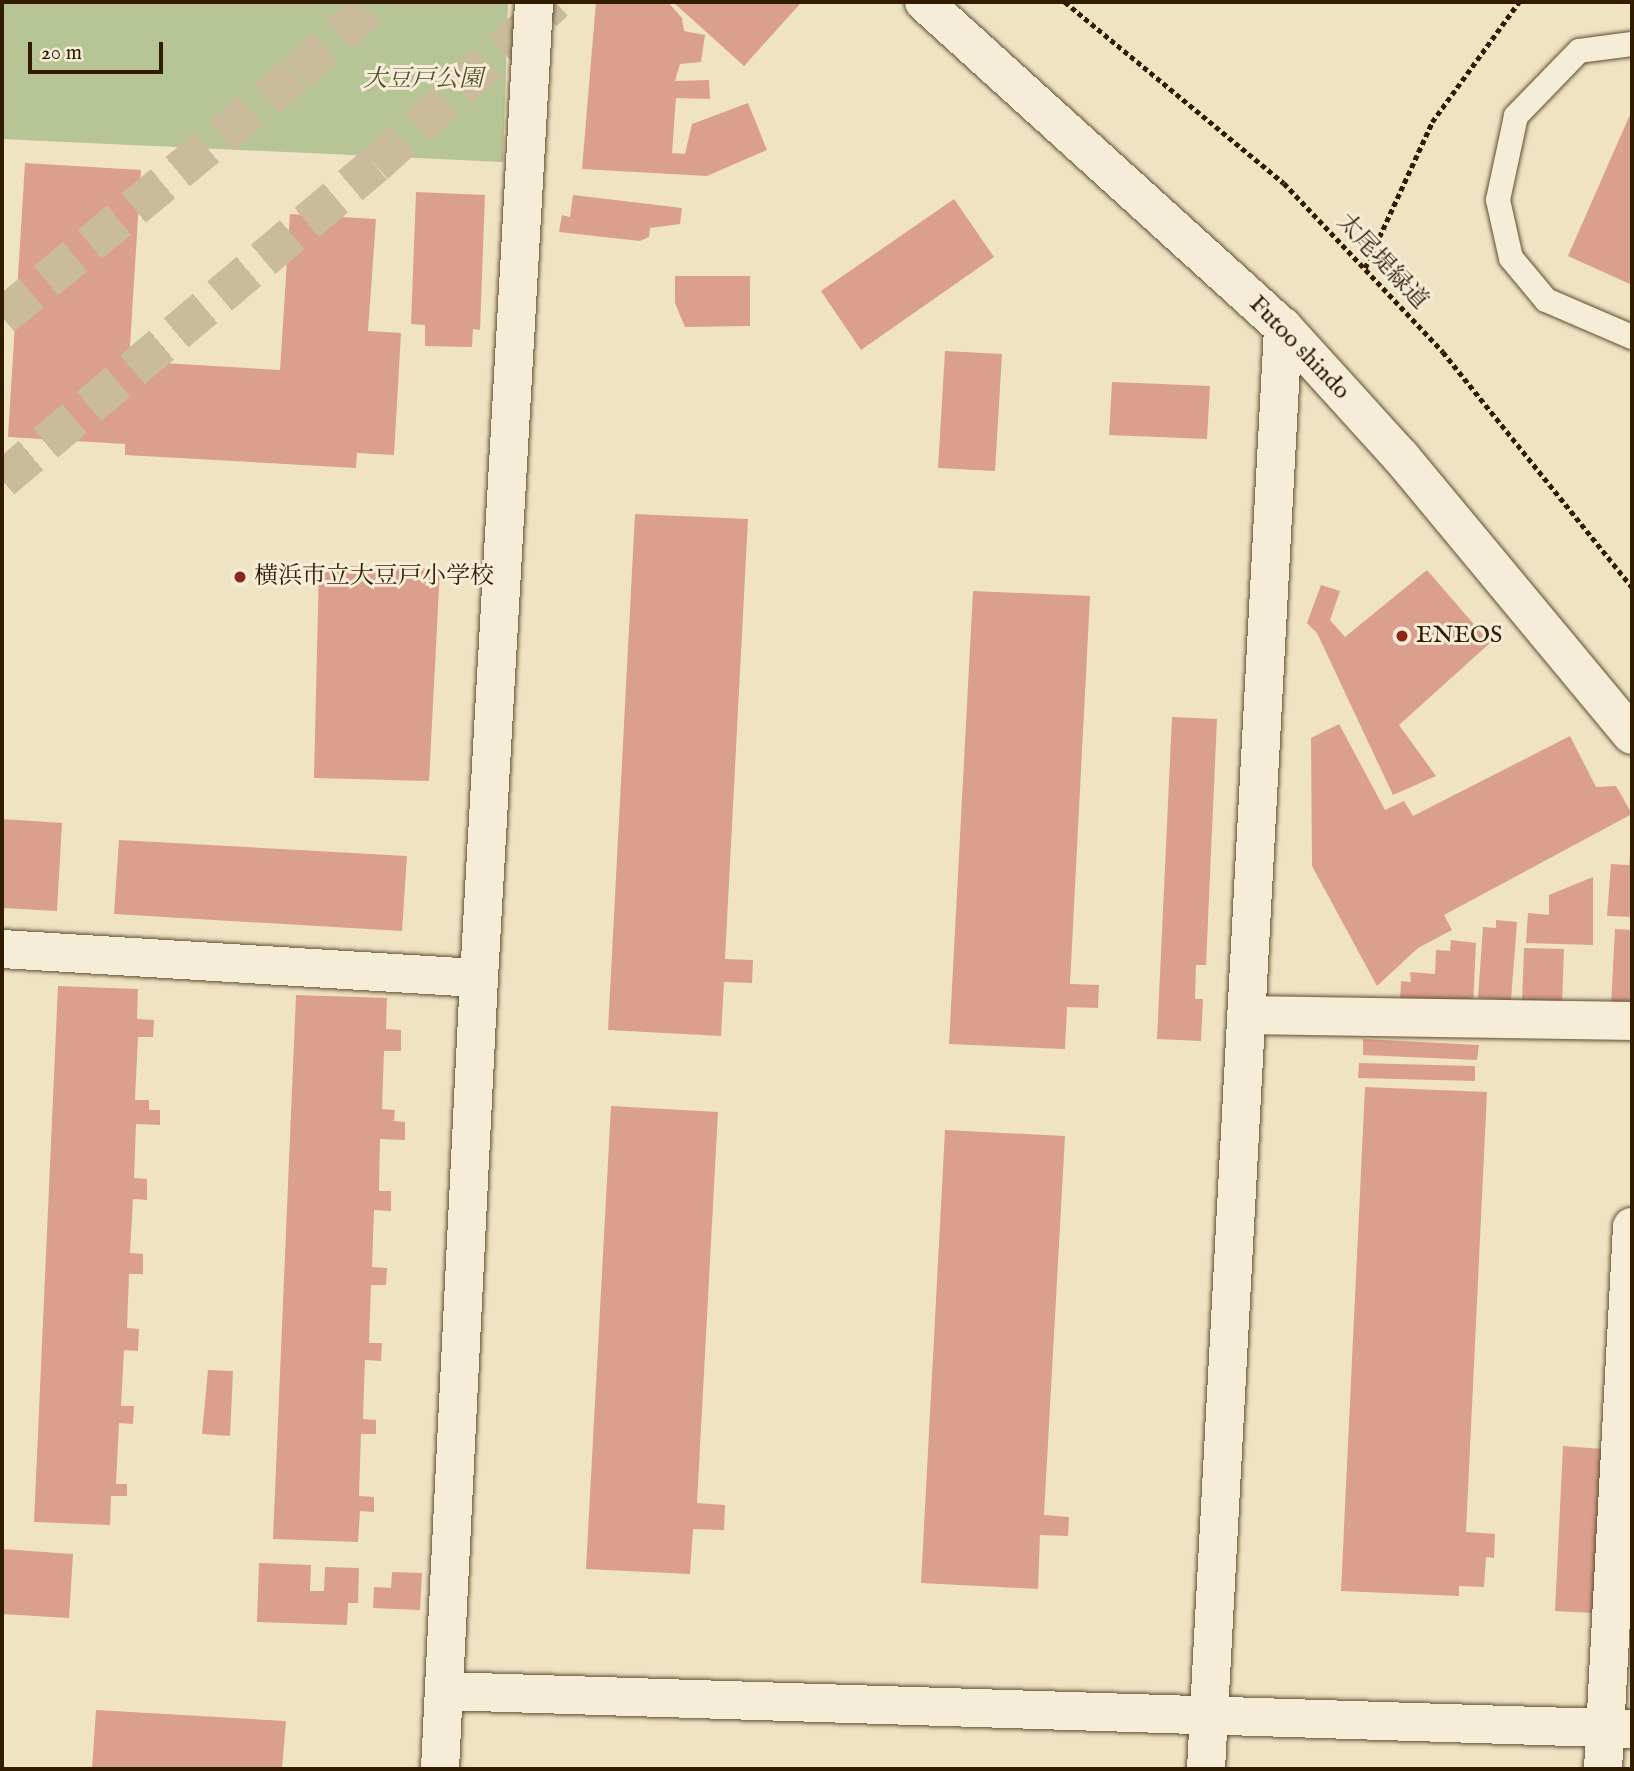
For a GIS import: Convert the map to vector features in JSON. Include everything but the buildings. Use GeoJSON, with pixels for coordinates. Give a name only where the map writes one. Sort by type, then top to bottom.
{"type":"FeatureCollection","features":[{"type":"Feature","properties":{"kind":"street"},"geometry":{"type":"LineString","coordinates":[[440,1769],[479,978],[534,2]]}},
{"type":"Feature","properties":{"kind":"street","name":"Futoo shindo"},"geometry":{"type":"LineString","coordinates":[[924,2],[1283,327],[1401,457],[1632,735]]}},
{"type":"Feature","properties":{"kind":"street"},"geometry":{"type":"LineString","coordinates":[[1206,1769],[1283,327]]}},
{"type":"Feature","properties":{"kind":"street"},"geometry":{"type":"LineString","coordinates":[[2,949],[479,978]]}},
{"type":"Feature","properties":{"kind":"street"},"geometry":{"type":"LineString","coordinates":[[1246,1015],[1632,1021]]}},
{"type":"Feature","properties":{"kind":"street"},"geometry":{"type":"LineString","coordinates":[[1603,1769],[1619,1729],[1632,1227]]}},
{"type":"Feature","properties":{"kind":"street"},"geometry":{"type":"LineString","coordinates":[[444,1691],[1619,1729]]}},
{"type":"Feature","properties":{"kind":"lane"},"geometry":{"type":"LineString","coordinates":[[1632,44],[1578,51],[1516,116],[1498,200],[1511,258],[1546,300],[1632,337]]}},
{"type":"Feature","properties":{"kind":"path","name":"太尾堤緑道"},"geometry":{"type":"LineString","coordinates":[[1065,2],[1284,183],[1443,352],[1632,587]]}},
{"type":"Feature","properties":{"kind":"path"},"geometry":{"type":"LineString","coordinates":[[1365,268],[1432,122],[1519,2]]}},
{"type":"Feature","properties":{"kind":"green space","name":"大豆戸公園"},"geometry":{"type":"Polygon","coordinates":[[[2,2],[508,2],[503,162],[2,139],[2,2]]]}},
{"type":"Feature","properties":{"kind":"tunnel"},"geometry":{"type":"LineString","coordinates":[[2,317],[297,73],[375,2]]}},
{"type":"Feature","properties":{"kind":"tunnel"},"geometry":{"type":"LineString","coordinates":[[2,480],[375,165],[555,2]]}},
{"type":"Feature","properties":{"kind":"place","name":"横浜市立大豆戸小学校"},"geometry":{"type":"Point","coordinates":[240,577]}},
{"type":"Feature","properties":{"kind":"place","name":"ENEOS"},"geometry":{"type":"Point","coordinates":[1402,636]}}]}
